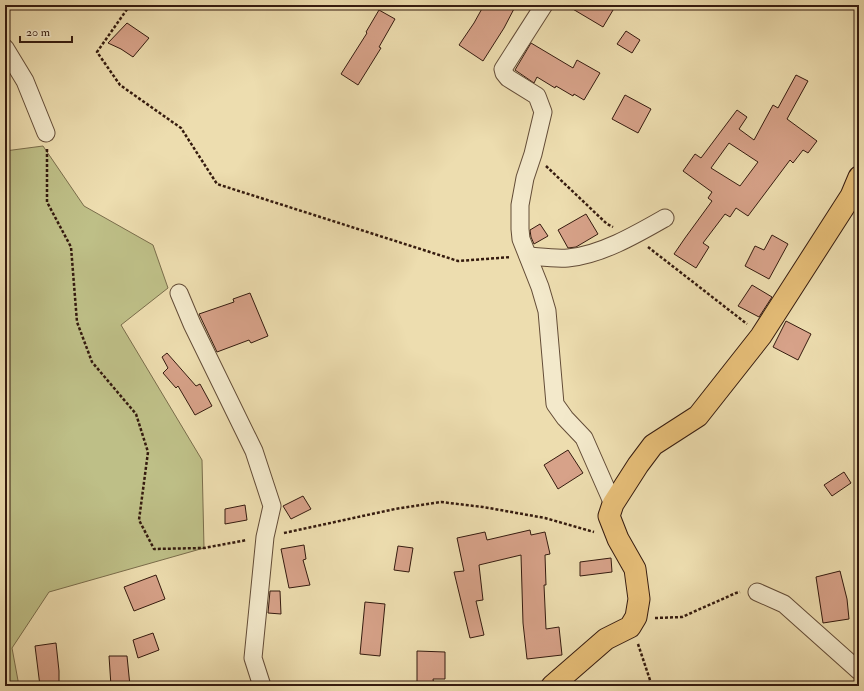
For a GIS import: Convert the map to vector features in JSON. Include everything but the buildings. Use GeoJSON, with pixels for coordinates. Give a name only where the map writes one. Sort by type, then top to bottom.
{"type":"FeatureCollection","features":[{"type":"Feature","properties":{"kind":"main road"},"geometry":{"type":"LineString","coordinates":[[552,686],[606,639],[633,622],[639,599],[636,569],[618,539],[609,516],[613,504],[653,445],[698,416],[761,336],[850,196],[859,177]]}},
{"type":"Feature","properties":{"kind":"street"},"geometry":{"type":"LineString","coordinates":[[544,5],[503,69],[508,78],[537,96],[544,112],[525,178],[520,205],[521,239],[540,287],[547,311],[555,404],[565,418],[584,438],[613,504]]}},
{"type":"Feature","properties":{"kind":"street"},"geometry":{"type":"LineString","coordinates":[[5,48],[24,81],[46,133]]}},
{"type":"Feature","properties":{"kind":"street"},"geometry":{"type":"LineString","coordinates":[[528,256],[568,258],[596,252],[634,236],[665,218]]}},
{"type":"Feature","properties":{"kind":"street"},"geometry":{"type":"LineString","coordinates":[[179,293],[192,324],[254,451],[272,506],[265,537],[253,658],[262,686]]}},
{"type":"Feature","properties":{"kind":"street"},"geometry":{"type":"LineString","coordinates":[[757,592],[784,604],[859,671]]}},
{"type":"Feature","properties":{"kind":"path"},"geometry":{"type":"LineString","coordinates":[[130,5],[96,52],[120,85],[181,128],[217,184],[458,261],[528,256]]}},
{"type":"Feature","properties":{"kind":"path"},"geometry":{"type":"LineString","coordinates":[[46,133],[47,202],[70,247],[77,322],[92,362],[136,414],[148,452],[139,520],[154,549],[204,548],[265,537],[395,509],[441,502],[483,507],[545,518],[618,539]]}},
{"type":"Feature","properties":{"kind":"path"},"geometry":{"type":"LineString","coordinates":[[652,686],[633,622],[654,618],[682,617],[736,593],[757,592]]}},
{"type":"Feature","properties":{"kind":"green space"},"geometry":{"type":"Polygon","coordinates":[[[43,146],[84,206],[153,245],[168,288],[121,325],[202,460],[204,548],[49,592],[12,648],[19,686],[5,686],[5,151],[43,146]]]}}]}
